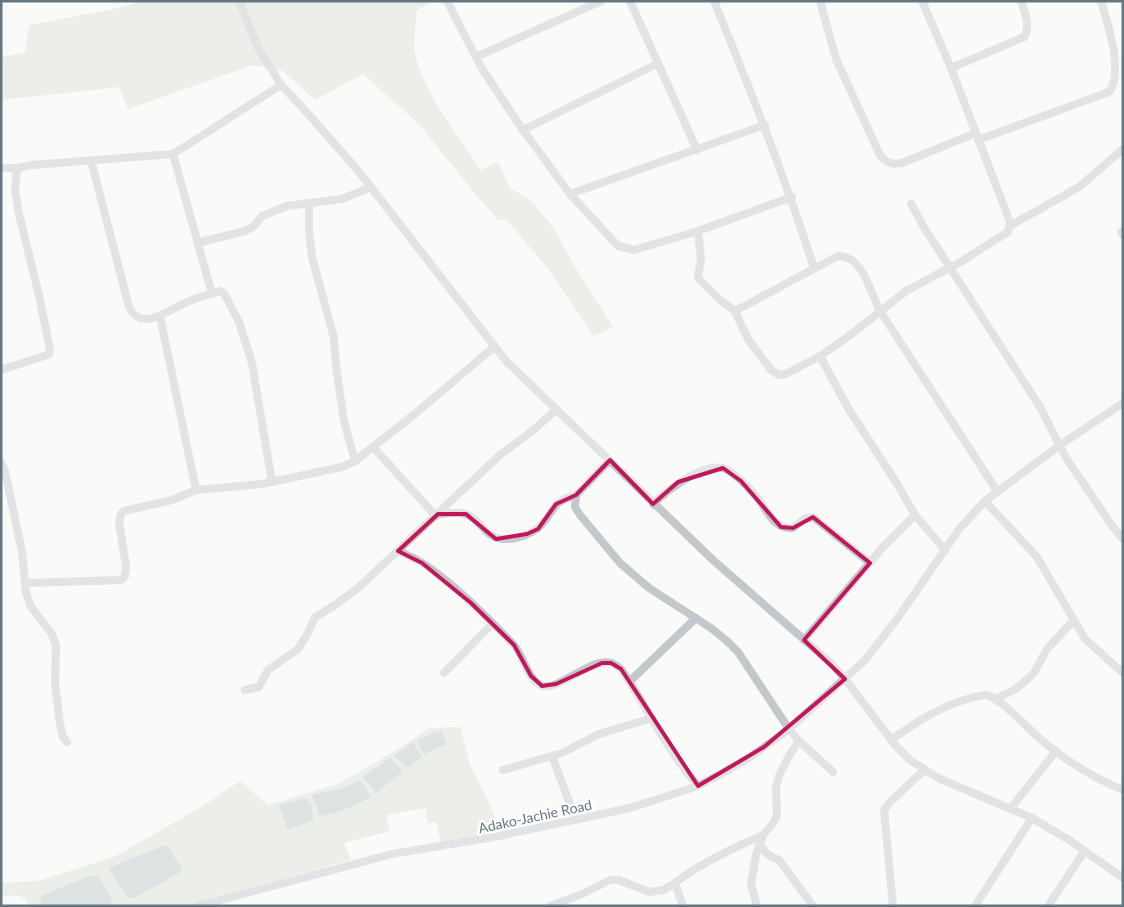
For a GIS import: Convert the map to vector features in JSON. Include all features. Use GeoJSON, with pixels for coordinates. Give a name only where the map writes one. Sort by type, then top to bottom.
{"type":"FeatureCollection","features":[{"type":"Feature","properties":{"kind":"street"},"geometry":{"type":"LineString","coordinates":[[239,1],[258,48],[281,85],[371,187],[506,361],[713,560],[832,664],[891,740],[910,760],[924,770],[972,793],[1032,818],[1069,840],[1123,878]]}},
{"type":"Feature","properties":{"kind":"street"},"geometry":{"type":"LineString","coordinates":[[447,1],[476,57],[523,130],[570,194],[618,246],[634,250],[698,231],[792,197]]}},
{"type":"Feature","properties":{"kind":"street"},"geometry":{"type":"LineString","coordinates":[[476,57],[601,1]]}},
{"type":"Feature","properties":{"kind":"street"},"geometry":{"type":"LineString","coordinates":[[630,1],[697,150]]}},
{"type":"Feature","properties":{"kind":"street"},"geometry":{"type":"LineString","coordinates":[[714,1],[765,125],[792,197],[814,268]]}},
{"type":"Feature","properties":{"kind":"street"},"geometry":{"type":"LineString","coordinates":[[820,1],[836,59],[859,112],[880,155],[884,160],[893,164],[1109,92],[1116,83],[1120,67],[1101,1]]}},
{"type":"Feature","properties":{"kind":"street"},"geometry":{"type":"LineString","coordinates":[[922,1],[951,68],[1010,226]]}},
{"type":"Feature","properties":{"kind":"street"},"geometry":{"type":"LineString","coordinates":[[951,68],[1024,37],[1028,26],[1021,1]]}},
{"type":"Feature","properties":{"kind":"street"},"geometry":{"type":"LineString","coordinates":[[523,130],[657,64]]}},
{"type":"Feature","properties":{"kind":"street"},"geometry":{"type":"LineString","coordinates":[[1,168],[173,154],[281,85]]}},
{"type":"Feature","properties":{"kind":"street"},"geometry":{"type":"LineString","coordinates":[[570,194],[765,125]]}},
{"type":"Feature","properties":{"kind":"street"},"geometry":{"type":"LineString","coordinates":[[698,231],[701,258],[698,278],[720,300],[735,311],[748,339],[771,370],[779,375],[786,374],[820,356],[906,292],[1004,235],[1010,226],[1079,187],[1123,149]]}},
{"type":"Feature","properties":{"kind":"street"},"geometry":{"type":"LineString","coordinates":[[173,154],[212,294]]}},
{"type":"Feature","properties":{"kind":"street"},"geometry":{"type":"LineString","coordinates":[[91,160],[129,307],[133,315],[140,318],[160,316],[184,303],[220,291],[224,293],[239,322],[252,363],[272,482]]}},
{"type":"Feature","properties":{"kind":"street"},"geometry":{"type":"LineString","coordinates":[[1,370],[49,354],[50,350],[19,214],[15,191],[16,168]]}},
{"type":"Feature","properties":{"kind":"street"},"geometry":{"type":"LineString","coordinates":[[197,243],[245,231],[254,226],[262,216],[271,211],[287,206],[342,199],[371,187]]}},
{"type":"Feature","properties":{"kind":"street"},"geometry":{"type":"LineString","coordinates":[[309,203],[312,257],[334,338],[344,421],[355,461]]}},
{"type":"Feature","properties":{"kind":"street"},"geometry":{"type":"LineString","coordinates":[[911,204],[925,229],[1040,407],[1066,458],[1113,527],[1123,538]]}},
{"type":"Feature","properties":{"kind":"street"},"geometry":{"type":"LineString","coordinates":[[735,311],[814,268],[838,256],[845,256],[855,264],[866,279],[880,311],[944,407],[997,492]]}},
{"type":"Feature","properties":{"kind":"street"},"geometry":{"type":"LineString","coordinates":[[160,316],[196,490]]}},
{"type":"Feature","properties":{"kind":"street"},"geometry":{"type":"LineString","coordinates":[[26,583],[122,580],[126,572],[118,522],[121,514],[128,510],[172,500],[196,490],[272,482],[342,467],[374,448],[494,346]]}},
{"type":"Feature","properties":{"kind":"street"},"geometry":{"type":"LineString","coordinates":[[820,356],[848,408],[893,476],[915,515],[945,550]]}},
{"type":"Feature","properties":{"kind":"street","name":"Adako-Jachie Road"},"geometry":{"type":"LineString","coordinates":[[198,906],[392,854],[494,838],[630,808],[698,786],[749,758],[789,729],[845,679],[874,649],[960,528],[985,501],[1060,445],[1123,403]]}},
{"type":"Feature","properties":{"kind":"street"},"geometry":{"type":"LineString","coordinates":[[245,690],[259,686],[268,670],[298,649],[307,636],[315,618],[358,588],[502,454],[532,432],[556,410]]}},
{"type":"Feature","properties":{"kind":"street"},"geometry":{"type":"LineString","coordinates":[[374,448],[437,515],[466,514],[496,539],[504,540],[527,534],[538,528],[556,504],[567,497],[576,495],[610,460]]}},
{"type":"Feature","properties":{"kind":"street"},"geometry":{"type":"LineString","coordinates":[[1,462],[5,471],[22,552],[26,593],[32,607],[52,634],[56,646],[56,689],[63,737],[67,742]]}},
{"type":"Feature","properties":{"kind":"street"},"geometry":{"type":"LineString","coordinates":[[653,504],[678,482],[702,472],[723,468],[746,486],[773,521],[781,527],[793,528],[804,519],[813,517],[870,563]]}},
{"type":"Feature","properties":{"kind":"street"},"geometry":{"type":"LineString","coordinates":[[576,495],[575,507],[580,515],[620,563],[649,588],[728,641],[738,652],[789,729],[799,741],[833,772]]}},
{"type":"Feature","properties":{"kind":"street"},"geometry":{"type":"LineString","coordinates":[[985,501],[1038,558],[1084,639],[1123,673]]}},
{"type":"Feature","properties":{"kind":"street"},"geometry":{"type":"LineString","coordinates":[[804,640],[899,530],[915,515]]}},
{"type":"Feature","properties":{"kind":"street"},"geometry":{"type":"LineString","coordinates":[[398,552],[422,563],[471,603],[514,645],[522,656],[531,676],[542,686],[548,687],[556,684],[581,670],[602,663],[611,663],[620,669],[689,776],[698,786]]}},
{"type":"Feature","properties":{"kind":"street"},"geometry":{"type":"LineString","coordinates":[[629,682],[696,618]]}},
{"type":"Feature","properties":{"kind":"street"},"geometry":{"type":"LineString","coordinates":[[995,699],[1016,689],[1034,673],[1054,640],[1074,622]]}},
{"type":"Feature","properties":{"kind":"street"},"geometry":{"type":"LineString","coordinates":[[444,673],[492,624]]}},
{"type":"Feature","properties":{"kind":"street"},"geometry":{"type":"LineString","coordinates":[[891,740],[924,717],[943,707],[984,694],[995,699],[1056,751],[1099,778],[1123,790]]}},
{"type":"Feature","properties":{"kind":"street"},"geometry":{"type":"LineString","coordinates":[[503,770],[552,756],[599,734],[652,718]]}},
{"type":"Feature","properties":{"kind":"street"},"geometry":{"type":"LineString","coordinates":[[757,906],[751,884],[754,862],[763,835],[774,822],[776,814],[776,788],[779,776],[799,741]]}},
{"type":"Feature","properties":{"kind":"street"},"geometry":{"type":"LineString","coordinates":[[1011,808],[1056,751]]}},
{"type":"Feature","properties":{"kind":"street"},"geometry":{"type":"LineString","coordinates":[[552,756],[576,820]]}},
{"type":"Feature","properties":{"kind":"street"},"geometry":{"type":"LineString","coordinates":[[893,906],[884,810],[889,802],[924,770]]}},
{"type":"Feature","properties":{"kind":"street"},"geometry":{"type":"LineString","coordinates":[[975,906],[1032,818]]}},
{"type":"Feature","properties":{"kind":"street"},"geometry":{"type":"LineString","coordinates":[[550,906],[580,895],[610,880],[618,880],[649,892],[662,890],[687,873],[763,835]]}},
{"type":"Feature","properties":{"kind":"street"},"geometry":{"type":"LineString","coordinates":[[760,845],[768,855],[779,860],[813,906]]}},
{"type":"Feature","properties":{"kind":"street"},"geometry":{"type":"LineString","coordinates":[[1048,906],[1084,852]]}},
{"type":"Feature","properties":{"kind":"street"},"geometry":{"type":"LineString","coordinates":[[675,882],[683,906]]}},
{"type":"Feature","properties":{"kind":"highlighted area"},"geometry":{"type":"Polygon","coordinates":[[[610,460],[653,504],[678,482],[723,468],[741,481],[781,527],[793,528],[813,517],[870,563],[804,640],[845,679],[764,747],[698,786],[621,669],[611,663],[602,663],[556,684],[542,686],[531,676],[514,645],[471,603],[422,563],[398,551],[438,514],[466,514],[496,539],[527,534],[538,529],[556,504],[576,495],[610,460]]]}},
{"type":"Feature","properties":{"kind":"shaded area"},"geometry":{"type":"Polygon","coordinates":[[[144,1],[432,1],[416,11],[414,44],[419,68],[434,99],[481,170],[498,162],[510,188],[529,199],[554,228],[573,264],[613,327],[594,336],[547,267],[506,219],[498,220],[418,123],[363,74],[315,100],[283,71],[253,65],[128,109],[119,87],[1,100],[1,57],[25,53],[29,25],[110,10],[144,1]]]}},
{"type":"Feature","properties":{"kind":"shaded area"},"geometry":{"type":"Polygon","coordinates":[[[460,727],[470,764],[503,833],[441,843],[436,822],[428,823],[425,808],[386,815],[390,831],[344,843],[351,860],[241,890],[193,906],[108,906],[111,903],[40,904],[40,906],[29,906],[21,897],[14,895],[1,896],[1,883],[39,881],[116,856],[203,806],[240,781],[268,805],[338,784],[382,759],[430,728],[460,727]],[[436,732],[418,740],[437,748],[447,744],[436,732]],[[360,780],[341,789],[329,792],[320,816],[361,803],[360,780]],[[165,845],[110,867],[181,867],[165,845]]]}},
{"type":"Feature","properties":{"kind":"shaded area"},"geometry":{"type":"Polygon","coordinates":[[[436,732],[442,732],[447,744],[425,754],[417,743],[418,740],[436,732]]]}},
{"type":"Feature","properties":{"kind":"shaded area"},"geometry":{"type":"Polygon","coordinates":[[[413,742],[422,757],[408,768],[394,756],[413,742]]]}},
{"type":"Feature","properties":{"kind":"shaded area"},"geometry":{"type":"Polygon","coordinates":[[[390,758],[403,771],[376,793],[363,777],[390,758]]]}},
{"type":"Feature","properties":{"kind":"shaded area"},"geometry":{"type":"Polygon","coordinates":[[[360,780],[371,796],[347,809],[320,816],[312,795],[341,789],[360,780]]]}},
{"type":"Feature","properties":{"kind":"shaded area"},"geometry":{"type":"Polygon","coordinates":[[[305,798],[312,808],[313,821],[287,829],[279,805],[305,798]]]}},
{"type":"Feature","properties":{"kind":"shaded area"},"geometry":{"type":"Polygon","coordinates":[[[165,845],[181,867],[181,872],[134,898],[128,898],[110,870],[110,867],[165,845]]]}},
{"type":"Feature","properties":{"kind":"shaded area"},"geometry":{"type":"Polygon","coordinates":[[[92,875],[99,877],[112,899],[111,904],[108,906],[40,906],[41,896],[92,875]]]}}]}
